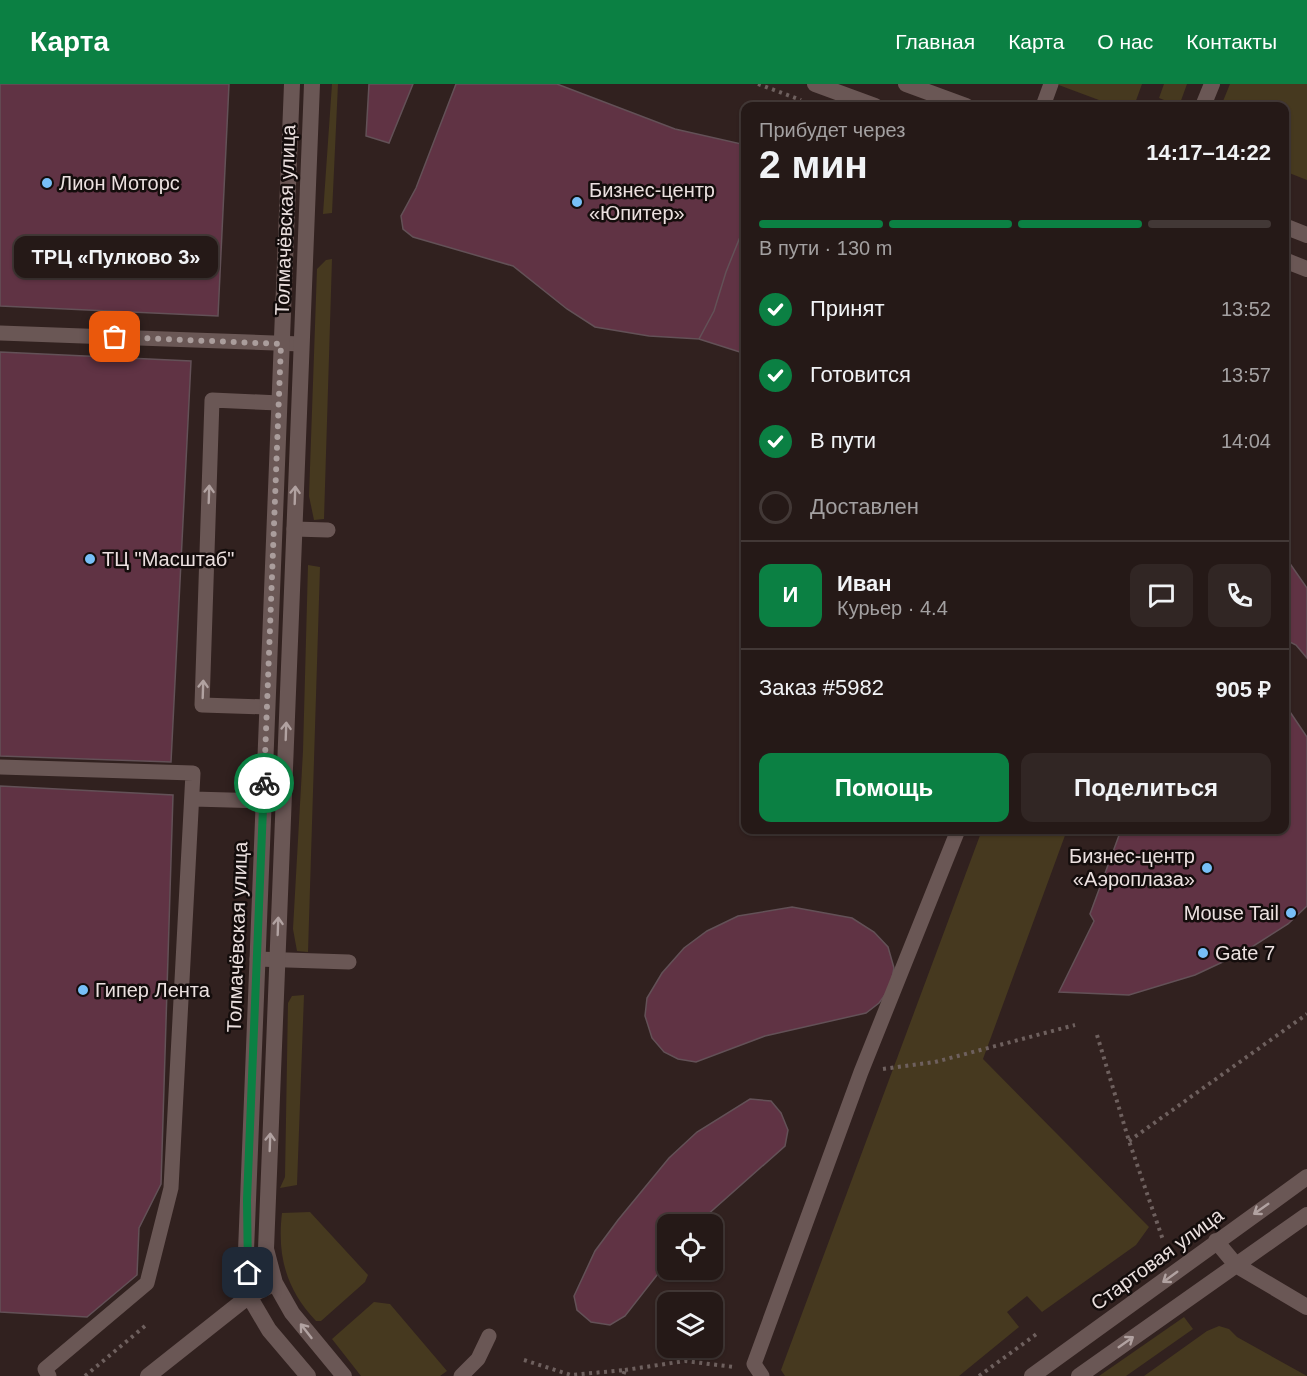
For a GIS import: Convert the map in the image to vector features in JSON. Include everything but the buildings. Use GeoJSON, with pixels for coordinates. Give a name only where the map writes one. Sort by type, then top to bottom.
{"type":"FeatureCollection","features":[{"type":"Feature","properties":{"kind":"street","name":"Толмачёвская улица"},"geometry":{"type":"LineString","coordinates":[[291,84],[246,1251],[249,1296],[269,1330],[308,1376]]}},
{"type":"Feature","properties":{"kind":"street","name":"Толмачёвская улица"},"geometry":{"type":"LineString","coordinates":[[312,84],[266,1249],[275,1283],[292,1313],[344,1376]]}},
{"type":"Feature","properties":{"kind":"street"},"geometry":{"type":"LineString","coordinates":[[815,84],[864,102]]}},
{"type":"Feature","properties":{"kind":"street"},"geometry":{"type":"LineString","coordinates":[[906,84],[955,102]]}},
{"type":"Feature","properties":{"kind":"street"},"geometry":{"type":"LineString","coordinates":[[1205,102],[1212,84]]}},
{"type":"Feature","properties":{"kind":"street"},"geometry":{"type":"LineString","coordinates":[[1289,228],[1307,235]]}},
{"type":"Feature","properties":{"kind":"street"},"geometry":{"type":"LineString","coordinates":[[1289,262],[1307,269]]}},
{"type":"Feature","properties":{"kind":"street","name":"Стартовая улица"},"geometry":{"type":"LineString","coordinates":[[1032,1376],[1307,1177]]}},
{"type":"Feature","properties":{"kind":"street"},"geometry":{"type":"LineString","coordinates":[[1078,1376],[1307,1215]]}},
{"type":"Feature","properties":{"kind":"street"},"geometry":{"type":"LineString","coordinates":[[1216,1241],[1236,1265],[1307,1307]]}},
{"type":"Feature","properties":{"kind":"street"},"geometry":{"type":"LineString","coordinates":[[148,1376],[249,1296],[275,1283]]}},
{"type":"Feature","properties":{"kind":"lane"},"geometry":{"type":"LineString","coordinates":[[1044,102],[1051,84]]}},
{"type":"Feature","properties":{"kind":"lane"},"geometry":{"type":"LineString","coordinates":[[285,235],[306,236]]}},
{"type":"Feature","properties":{"kind":"lane"},"geometry":{"type":"LineString","coordinates":[[0,333],[301,344]]}},
{"type":"Feature","properties":{"kind":"lane"},"geometry":{"type":"LineString","coordinates":[[267,707],[202,705],[213,400],[279,402]]}},
{"type":"Feature","properties":{"kind":"lane"},"geometry":{"type":"LineString","coordinates":[[294,529],[328,530]]}},
{"type":"Feature","properties":{"kind":"lane"},"geometry":{"type":"LineString","coordinates":[[0,767],[193,773],[171,1188],[147,1283],[45,1369],[50,1376]]}},
{"type":"Feature","properties":{"kind":"lane"},"geometry":{"type":"LineString","coordinates":[[193,800],[263,801]]}},
{"type":"Feature","properties":{"kind":"lane"},"geometry":{"type":"LineString","coordinates":[[762,1376],[754,1364],[861,1072],[956,834]]}},
{"type":"Feature","properties":{"kind":"lane"},"geometry":{"type":"LineString","coordinates":[[257,959],[349,962]]}},
{"type":"Feature","properties":{"kind":"lane"},"geometry":{"type":"LineString","coordinates":[[461,1376],[478,1359],[489,1336]]}},
{"type":"Feature","properties":{"kind":"path"},"geometry":{"type":"LineString","coordinates":[[758,84],[805,102]]}},
{"type":"Feature","properties":{"kind":"path"},"geometry":{"type":"LineString","coordinates":[[1129,1141],[1307,1014]]}},
{"type":"Feature","properties":{"kind":"path"},"geometry":{"type":"LineString","coordinates":[[861,1072],[935,1062],[1075,1025]]}},
{"type":"Feature","properties":{"kind":"path"},"geometry":{"type":"LineString","coordinates":[[1097,1035],[1129,1141],[1163,1240]]}},
{"type":"Feature","properties":{"kind":"path"},"geometry":{"type":"LineString","coordinates":[[85,1376],[145,1326]]}},
{"type":"Feature","properties":{"kind":"path"},"geometry":{"type":"LineString","coordinates":[[979,1376],[1038,1333]]}},
{"type":"Feature","properties":{"kind":"path"},"geometry":{"type":"LineString","coordinates":[[524,1360],[571,1376],[625,1371],[685,1361],[738,1367]]}},
{"type":"Feature","properties":{"kind":"path"},"geometry":{"type":"LineString","coordinates":[[623,1376],[625,1371]]}},
{"type":"Feature","properties":{"kind":"shaded area"},"geometry":{"type":"Polygon","coordinates":[[[332,84],[338,84],[332,213],[323,214],[332,84]]]}},
{"type":"Feature","properties":{"kind":"shaded area"},"geometry":{"type":"Polygon","coordinates":[[[1056,84],[1142,84],[1135,102],[1104,102],[1056,84]]]}},
{"type":"Feature","properties":{"kind":"shaded area"},"geometry":{"type":"Polygon","coordinates":[[[1164,84],[1187,84],[1180,102],[1169,102],[1159,98],[1164,84]]]}},
{"type":"Feature","properties":{"kind":"shaded area"},"geometry":{"type":"Polygon","coordinates":[[[1230,84],[1307,84],[1307,180],[1289,173],[1289,102],[1223,102],[1230,84]]]}},
{"type":"Feature","properties":{"kind":"shaded area"},"geometry":{"type":"Polygon","coordinates":[[[332,259],[324,519],[314,520],[309,496],[317,269],[326,260],[332,259]]]}},
{"type":"Feature","properties":{"kind":"shaded area"},"geometry":{"type":"Polygon","coordinates":[[[308,565],[320,567],[308,952],[297,951],[293,929],[303,751],[308,565]]]}},
{"type":"Feature","properties":{"kind":"shaded area"},"geometry":{"type":"Polygon","coordinates":[[[981,834],[1066,834],[983,1059],[1149,1227],[1136,1245],[1042,1312],[1027,1296],[1007,1312],[1019,1327],[959,1376],[785,1376],[781,1370],[981,834]]]}},
{"type":"Feature","properties":{"kind":"shaded area"},"geometry":{"type":"Polygon","coordinates":[[[304,995],[297,1185],[280,1188],[285,1177],[288,1003],[292,996],[304,995]]]}},
{"type":"Feature","properties":{"kind":"shaded area"},"geometry":{"type":"Polygon","coordinates":[[[310,1212],[368,1275],[365,1282],[321,1321],[316,1321],[297,1297],[286,1271],[281,1244],[282,1213],[310,1212]]]}},
{"type":"Feature","properties":{"kind":"shaded area"},"geometry":{"type":"Polygon","coordinates":[[[374,1302],[390,1304],[447,1371],[440,1376],[361,1376],[332,1339],[374,1302]]]}},
{"type":"Feature","properties":{"kind":"shaded area"},"geometry":{"type":"Polygon","coordinates":[[[1184,1317],[1193,1329],[1126,1376],[1099,1376],[1184,1317]]]}},
{"type":"Feature","properties":{"kind":"shaded area"},"geometry":{"type":"Polygon","coordinates":[[[1219,1326],[1229,1329],[1237,1337],[1307,1376],[1144,1376],[1207,1331],[1219,1326]]]}},
{"type":"Feature","properties":{"kind":"way so far"},"geometry":{"type":"LineString","coordinates":[[115,337],[281,344],[264,783]]}},
{"type":"Feature","properties":{"kind":"place","name":"Лион Моторс"},"geometry":{"type":"Point","coordinates":[47,183]}},
{"type":"Feature","properties":{"kind":"place","name":"Бизнес-центр «Юпитер»"},"geometry":{"type":"Point","coordinates":[577,202]}},
{"type":"Feature","properties":{"kind":"place","name":"ТРЦ «Пулково 3»"},"geometry":{"type":"Point","coordinates":[115,337]}},
{"type":"Feature","properties":{"kind":"place","name":"ТЦ \"Масштаб\""},"geometry":{"type":"Point","coordinates":[90,559]}},
{"type":"Feature","properties":{"kind":"place","name":"Бизнес-центр «Аэроплаза»"},"geometry":{"type":"Point","coordinates":[1207,868]}},
{"type":"Feature","properties":{"kind":"place","name":"Mouse Tail"},"geometry":{"type":"Point","coordinates":[1291,913]}},
{"type":"Feature","properties":{"kind":"place","name":"Gate 7"},"geometry":{"type":"Point","coordinates":[1203,953]}},
{"type":"Feature","properties":{"kind":"place","name":"Гипер Лента"},"geometry":{"type":"Point","coordinates":[83,990]}},
{"type":"Feature","properties":{"kind":"route"},"geometry":{"type":"LineString","coordinates":[[248,1273],[247,1200],[264,783]]}}]}
